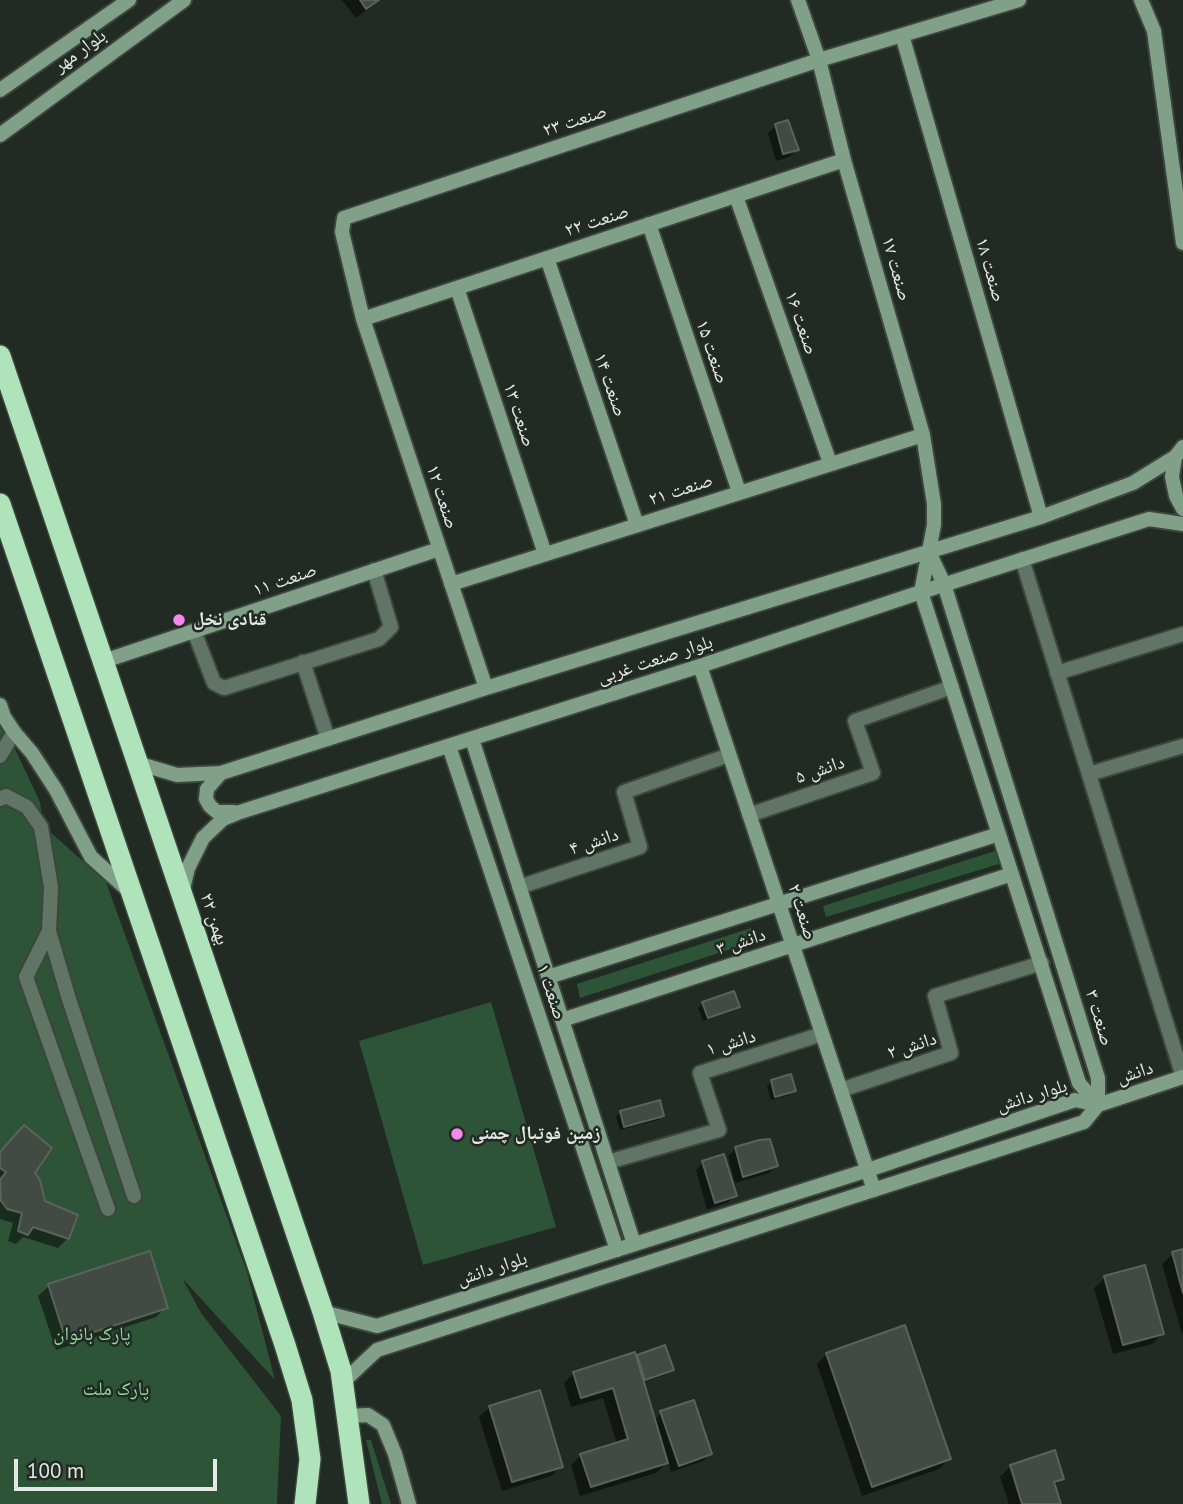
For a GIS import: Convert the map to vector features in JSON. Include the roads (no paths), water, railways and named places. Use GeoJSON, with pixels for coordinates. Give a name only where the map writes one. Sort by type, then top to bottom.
{"type":"FeatureCollection","features":[{"type":"Feature","properties":{"kind":"highway","name":"۲۲ بهمن"},"geometry":{"type":"LineString","coordinates":[[0,356],[323,1312],[343,1382],[359,1504]]}},
{"type":"Feature","properties":{"kind":"highway"},"geometry":{"type":"LineString","coordinates":[[0,504],[4,530],[132,893],[302,1400],[310,1458],[305,1504]]}},
{"type":"Feature","properties":{"kind":"highway"},"geometry":{"type":"LineString","coordinates":[[350,1434],[350,1504]]}},
{"type":"Feature","properties":{"kind":"highway"},"geometry":{"type":"LineString","coordinates":[[350,1434],[368,1504]]}},
{"type":"Feature","properties":{"kind":"street","name":"بلوار مهر"},"geometry":{"type":"LineString","coordinates":[[0,90],[128,0]]}},
{"type":"Feature","properties":{"kind":"street","name":"بلوار مهر"},"geometry":{"type":"LineString","coordinates":[[1,133],[184,0]]}},
{"type":"Feature","properties":{"kind":"street","name":"صنعت ۱۷"},"geometry":{"type":"LineString","coordinates":[[798,0],[819,60],[844,160],[923,435],[934,504],[934,525],[921,592]]}},
{"type":"Feature","properties":{"kind":"street","name":"صنعت ۲۳"},"geometry":{"type":"LineString","coordinates":[[344,218],[819,60],[1019,0]]}},
{"type":"Feature","properties":{"kind":"street"},"geometry":{"type":"LineString","coordinates":[[1141,0],[1154,31],[1183,243]]}},
{"type":"Feature","properties":{"kind":"street","name":"صنعت ۱۸"},"geometry":{"type":"LineString","coordinates":[[902,35],[1041,517]]}},
{"type":"Feature","properties":{"kind":"street","name":"صنعت ۲۲"},"geometry":{"type":"LineString","coordinates":[[363,319],[844,160]]}},
{"type":"Feature","properties":{"kind":"street","name":"صنعت ۱۶"},"geometry":{"type":"LineString","coordinates":[[736,196],[830,463]]}},
{"type":"Feature","properties":{"kind":"street","name":"صنعت ۱۲"},"geometry":{"type":"LineString","coordinates":[[344,218],[342,232],[363,319],[486,688]]}},
{"type":"Feature","properties":{"kind":"street","name":"صنعت ۱۵"},"geometry":{"type":"LineString","coordinates":[[649,224],[739,492]]}},
{"type":"Feature","properties":{"kind":"street","name":"صنعت ۱۴"},"geometry":{"type":"LineString","coordinates":[[547,258],[637,525]]}},
{"type":"Feature","properties":{"kind":"street","name":"صنعت ۱۳"},"geometry":{"type":"LineString","coordinates":[[457,288],[545,554]]}},
{"type":"Feature","properties":{"kind":"street","name":"صنعت ۲۱"},"geometry":{"type":"LineString","coordinates":[[451,584],[923,435]]}},
{"type":"Feature","properties":{"kind":"street"},"geometry":{"type":"LineString","coordinates":[[1179,452],[1172,477],[1176,496],[1183,509]]}},
{"type":"Feature","properties":{"kind":"street","name":"بلوار صنعت غربی"},"geometry":{"type":"LineString","coordinates":[[136,763],[177,775],[221,774],[486,688],[1041,517],[1133,483],[1179,452]]}},
{"type":"Feature","properties":{"kind":"street","name":"بلوار صنعت غربی"},"geometry":{"type":"LineString","coordinates":[[182,895],[188,868],[203,838],[223,820],[240,812],[700,666],[1149,519],[1183,524]]}},
{"type":"Feature","properties":{"kind":"street","name":"صنعت ۱۱"},"geometry":{"type":"LineString","coordinates":[[104,661],[439,549]]}},
{"type":"Feature","properties":{"kind":"street","name":"صنعت ۳"},"geometry":{"type":"LineString","coordinates":[[929,552],[944,584],[1098,1078],[1098,1105]]}},
{"type":"Feature","properties":{"kind":"street"},"geometry":{"type":"LineString","coordinates":[[1022,559],[1183,1077]]}},
{"type":"Feature","properties":{"kind":"street"},"geometry":{"type":"LineString","coordinates":[[194,631],[214,682],[218,687],[224,688],[379,639],[391,627],[374,570]]}},
{"type":"Feature","properties":{"kind":"street","name":"صنعت ۳"},"geometry":{"type":"LineString","coordinates":[[921,592],[1079,1083],[1098,1105]]}},
{"type":"Feature","properties":{"kind":"street"},"geometry":{"type":"LineString","coordinates":[[1057,673],[1183,634]]}},
{"type":"Feature","properties":{"kind":"street"},"geometry":{"type":"LineString","coordinates":[[303,662],[328,739]]}},
{"type":"Feature","properties":{"kind":"street","name":"صنعت ۲"},"geometry":{"type":"LineString","coordinates":[[700,666],[874,1191]]}},
{"type":"Feature","properties":{"kind":"street","name":"دانش ۵"},"geometry":{"type":"LineString","coordinates":[[749,814],[873,773],[855,721],[952,687]]}},
{"type":"Feature","properties":{"kind":"street"},"geometry":{"type":"LineString","coordinates":[[0,705],[4,717],[56,790],[91,857],[132,893]]}},
{"type":"Feature","properties":{"kind":"street"},"geometry":{"type":"LineString","coordinates":[[0,756],[14,732]]}},
{"type":"Feature","properties":{"kind":"street","name":"صنعت ۱"},"geometry":{"type":"LineString","coordinates":[[472,739],[634,1244]]}},
{"type":"Feature","properties":{"kind":"street","name":"صنعت ۱"},"geometry":{"type":"LineString","coordinates":[[449,746],[617,1250]]}},
{"type":"Feature","properties":{"kind":"street"},"geometry":{"type":"LineString","coordinates":[[1089,774],[1183,746]]}},
{"type":"Feature","properties":{"kind":"street","name":"دانش ۴"},"geometry":{"type":"LineString","coordinates":[[519,887],[640,847],[624,792],[729,755]]}},
{"type":"Feature","properties":{"kind":"street"},"geometry":{"type":"LineString","coordinates":[[221,774],[207,789],[206,799],[217,812],[240,812]]}},
{"type":"Feature","properties":{"kind":"street"},"geometry":{"type":"LineString","coordinates":[[0,799],[6,796],[27,807],[41,827],[51,887],[50,931],[68,996],[134,1196]]}},
{"type":"Feature","properties":{"kind":"street","name":"دانش ۳"},"geometry":{"type":"LineString","coordinates":[[548,977],[999,834]]}},
{"type":"Feature","properties":{"kind":"street","name":"دانش ۳"},"geometry":{"type":"LineString","coordinates":[[562,1020],[1012,874]]}},
{"type":"Feature","properties":{"kind":"street"},"geometry":{"type":"LineString","coordinates":[[50,931],[26,978],[108,1209]]}},
{"type":"Feature","properties":{"kind":"street","name":"دانش ۲"},"geometry":{"type":"LineString","coordinates":[[841,1090],[951,1053],[935,996],[1042,963]]}},
{"type":"Feature","properties":{"kind":"street","name":"دانش ۱"},"geometry":{"type":"LineString","coordinates":[[608,1162],[719,1130],[700,1073],[822,1034]]}},
{"type":"Feature","properties":{"kind":"street","name":"دانش"},"geometry":{"type":"LineString","coordinates":[[1098,1105],[1183,1077]]}},
{"type":"Feature","properties":{"kind":"street","name":"بلوار دانش"},"geometry":{"type":"LineString","coordinates":[[323,1312],[377,1326],[867,1170],[1075,1100],[1098,1105],[1084,1122],[377,1350],[343,1382]]}},
{"type":"Feature","properties":{"kind":"street"},"geometry":{"type":"LineString","coordinates":[[668,1234],[675,1255]]}},
{"type":"Feature","properties":{"kind":"street"},"geometry":{"type":"LineString","coordinates":[[350,1434],[368,1415],[383,1425],[395,1454],[409,1504]]}},
{"type":"Feature","properties":{"kind":"place","name":"قنادی نخل"},"geometry":{"type":"Point","coordinates":[179,620]}},
{"type":"Feature","properties":{"kind":"place","name":"زمین فوتبال چمنی"},"geometry":{"type":"Point","coordinates":[457,1134]}},
{"type":"Feature","properties":{"kind":"park label","name":"پارک بانوان"},"geometry":{"type":"Point","coordinates":[92,1335]}},
{"type":"Feature","properties":{"kind":"park label","name":"پارک ملت"},"geometry":{"type":"Point","coordinates":[116,1390]}}]}
